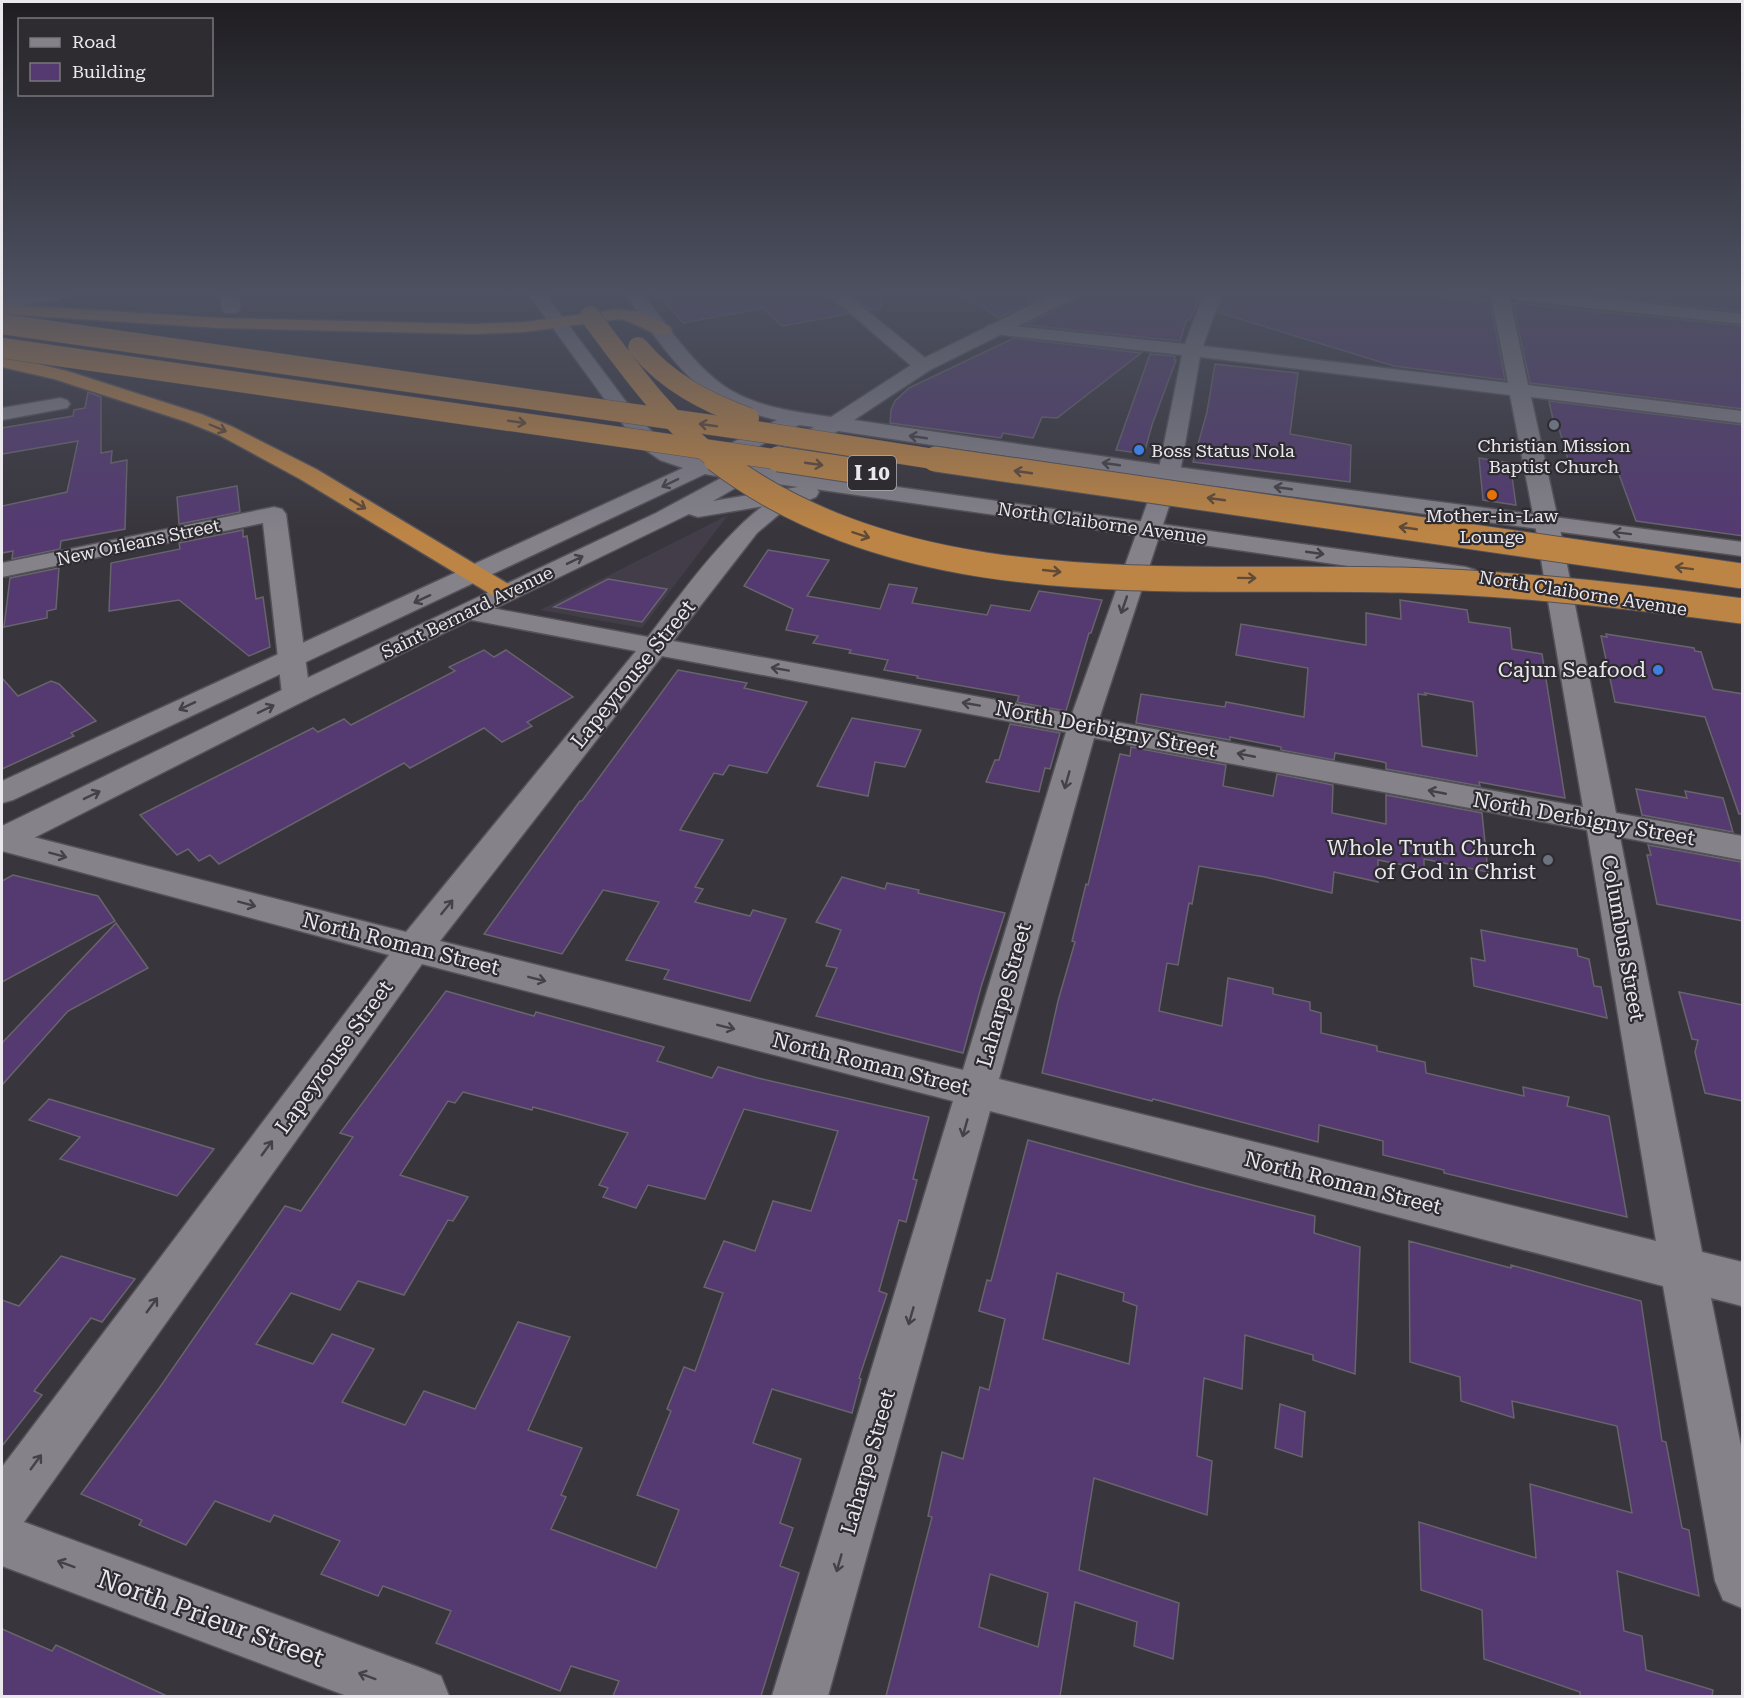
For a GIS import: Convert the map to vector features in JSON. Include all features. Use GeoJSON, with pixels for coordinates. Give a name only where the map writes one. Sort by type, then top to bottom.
{"type":"FeatureCollection","features":[{"type":"Feature","properties":{"kind":"highway"},"geometry":{"type":"LineString","coordinates":[[57,374],[194,418],[226,431],[308,474],[506,593]]}},
{"type":"Feature","properties":{"kind":"highway","name":"I 10"},"geometry":{"type":"LineString","coordinates":[[185,374],[1743,597]]}},
{"type":"Feature","properties":{"kind":"highway","name":"I 10"},"geometry":{"type":"LineString","coordinates":[[355,374],[1743,576]]}},
{"type":"Feature","properties":{"kind":"highway"},"geometry":{"type":"LineString","coordinates":[[638,374],[663,411],[708,452],[764,491],[806,514],[895,546],[992,564],[1087,575],[1483,584],[1743,611]]}},
{"type":"Feature","properties":{"kind":"highway"},"geometry":{"type":"LineString","coordinates":[[663,374],[688,393],[747,417],[849,447]]}},
{"type":"Feature","properties":{"kind":"street","name":"North Claiborne Avenue"},"geometry":{"type":"LineString","coordinates":[[595,374],[632,423],[652,444],[678,460],[701,467],[884,490],[1559,588],[1743,618]]}},
{"type":"Feature","properties":{"kind":"street"},"geometry":{"type":"LineString","coordinates":[[700,374],[717,390],[758,408],[833,425],[1743,549]]}},
{"type":"Feature","properties":{"kind":"street","name":"Saint Bernard Avenue"},"geometry":{"type":"LineString","coordinates":[[2,793],[475,575],[701,467],[860,387],[898,374]]}},
{"type":"Feature","properties":{"kind":"street","name":"Saint Bernard Avenue"},"geometry":{"type":"LineString","coordinates":[[2,840],[296,694],[664,518],[833,425],[910,374]]}},
{"type":"Feature","properties":{"kind":"street","name":"Laharpe Street"},"geometry":{"type":"LineString","coordinates":[[800,1696],[1083,724],[1168,472],[1187,374]]}},
{"type":"Feature","properties":{"kind":"street"},"geometry":{"type":"LineString","coordinates":[[1401,374],[1743,417]]}},
{"type":"Feature","properties":{"kind":"street","name":"Columbus Street"},"geometry":{"type":"LineString","coordinates":[[1516,374],[1547,524],[1683,1269],[1743,1581]]}},
{"type":"Feature","properties":{"kind":"street"},"geometry":{"type":"LineString","coordinates":[[2,414],[60,404]]}},
{"type":"Feature","properties":{"kind":"street"},"geometry":{"type":"LineString","coordinates":[[664,518],[721,505],[808,492],[884,490]]}},
{"type":"Feature","properties":{"kind":"street","name":"Lapeyrouse Street"},"geometry":{"type":"LineString","coordinates":[[2,1509],[414,948],[749,528],[775,506],[808,492]]}},
{"type":"Feature","properties":{"kind":"street","name":"New Orleans Street"},"geometry":{"type":"LineString","coordinates":[[2,570],[274,514],[291,658]]}},
{"type":"Feature","properties":{"kind":"street","name":"North Derbigny Street"},"geometry":{"type":"LineString","coordinates":[[470,612],[1743,848]]}},
{"type":"Feature","properties":{"kind":"street"},"geometry":{"type":"LineString","coordinates":[[291,658],[296,694]]}},
{"type":"Feature","properties":{"kind":"street","name":"North Roman Street"},"geometry":{"type":"LineString","coordinates":[[2,840],[414,948],[1743,1284]]}},
{"type":"Feature","properties":{"kind":"street","name":"North Prieur Street"},"geometry":{"type":"LineString","coordinates":[[2,1540],[422,1696]]}},
{"type":"Feature","properties":{"kind":"shaded area"},"geometry":{"type":"Polygon","coordinates":[[[728,515],[642,628],[540,610],[728,515]]]}},
{"type":"Feature","properties":{"kind":"building"},"geometry":{"type":"Polygon","coordinates":[[[938,374],[1114,374],[1057,418],[1042,417],[1033,438],[1003,433],[1001,438],[890,423],[891,410],[895,401],[909,388],[938,374]]]}},
{"type":"Feature","properties":{"kind":"building"},"geometry":{"type":"Polygon","coordinates":[[[1143,374],[1171,374],[1144,454],[1116,450],[1143,374]]]}},
{"type":"Feature","properties":{"kind":"building"},"geometry":{"type":"Polygon","coordinates":[[[1213,374],[1298,374],[1290,434],[1351,445],[1350,482],[1193,462],[1207,412],[1213,374]]]}},
{"type":"Feature","properties":{"kind":"building"},"geometry":{"type":"Polygon","coordinates":[[[1459,374],[1504,374],[1505,380],[1459,374]]]}},
{"type":"Feature","properties":{"kind":"building"},"geometry":{"type":"Polygon","coordinates":[[[1528,374],[1743,374],[1743,409],[1530,383],[1528,374]]]}},
{"type":"Feature","properties":{"kind":"building"},"geometry":{"type":"Polygon","coordinates":[[[88,392],[101,397],[101,453],[112,451],[111,463],[127,460],[125,529],[61,541],[60,549],[12,559],[13,551],[2,553],[2,506],[67,492],[78,441],[2,454],[2,428],[73,416],[74,410],[85,408],[88,392]]]}},
{"type":"Feature","properties":{"kind":"building"},"geometry":{"type":"Polygon","coordinates":[[[1549,401],[1743,425],[1743,536],[1636,521],[1617,469],[1569,463],[1558,425],[1554,424],[1549,401]]]}},
{"type":"Feature","properties":{"kind":"building"},"geometry":{"type":"Polygon","coordinates":[[[1479,458],[1510,463],[1516,505],[1483,500],[1479,458]]]}},
{"type":"Feature","properties":{"kind":"building"},"geometry":{"type":"Polygon","coordinates":[[[237,486],[240,512],[179,524],[177,497],[237,486]]]}},
{"type":"Feature","properties":{"kind":"building"},"geometry":{"type":"Polygon","coordinates":[[[243,530],[243,537],[247,536],[256,599],[263,597],[270,647],[249,656],[179,600],[109,611],[111,563],[180,549],[179,543],[243,530]]]}},
{"type":"Feature","properties":{"kind":"building"},"geometry":{"type":"Polygon","coordinates":[[[768,550],[829,560],[807,596],[880,609],[889,584],[917,588],[912,603],[987,615],[991,605],[1030,611],[1039,591],[1102,600],[1091,633],[1089,633],[1066,711],[1017,702],[1019,696],[884,670],[888,660],[813,643],[818,636],[786,630],[793,609],[744,586],[768,550]]]}},
{"type":"Feature","properties":{"kind":"building"},"geometry":{"type":"Polygon","coordinates":[[[59,568],[56,609],[47,611],[47,618],[4,627],[10,578],[59,568]]]}},
{"type":"Feature","properties":{"kind":"building"},"geometry":{"type":"Polygon","coordinates":[[[608,579],[667,589],[642,622],[554,607],[608,579]]]}},
{"type":"Feature","properties":{"kind":"building"},"geometry":{"type":"Polygon","coordinates":[[[1400,600],[1467,610],[1469,622],[1510,628],[1512,649],[1542,654],[1565,798],[1479,782],[1480,786],[1386,769],[1386,763],[1383,762],[1335,753],[1334,760],[1230,737],[1230,740],[1136,723],[1141,694],[1225,707],[1226,702],[1304,717],[1308,668],[1236,655],[1241,624],[1366,645],[1366,613],[1401,619],[1400,600]],[[1425,693],[1426,695],[1418,694],[1422,746],[1477,756],[1473,702],[1425,693]]]}},
{"type":"Feature","properties":{"kind":"building","name":"Cajun Seafood"},"geometry":{"type":"Polygon","coordinates":[[[1606,634],[1694,648],[1695,651],[1701,652],[1713,689],[1743,694],[1743,813],[1739,814],[1705,717],[1615,702],[1601,636],[1607,637],[1606,634]]]}},
{"type":"Feature","properties":{"kind":"building"},"geometry":{"type":"Polygon","coordinates":[[[484,650],[494,657],[506,650],[573,697],[527,722],[532,726],[502,742],[484,728],[410,768],[404,763],[219,864],[210,855],[199,861],[188,849],[177,855],[140,815],[313,728],[318,732],[344,719],[351,725],[455,671],[449,667],[484,650]]]}},
{"type":"Feature","properties":{"kind":"building"},"geometry":{"type":"Polygon","coordinates":[[[678,670],[747,683],[744,688],[807,702],[767,773],[729,765],[723,775],[714,773],[680,830],[723,840],[695,887],[703,889],[695,902],[750,916],[753,910],[786,919],[750,1001],[664,979],[669,970],[626,960],[659,902],[603,890],[562,954],[484,934],[678,670]]]}},
{"type":"Feature","properties":{"kind":"building"},"geometry":{"type":"Polygon","coordinates":[[[2,678],[18,696],[51,681],[59,684],[96,721],[71,733],[74,736],[2,769],[2,678]]]}},
{"type":"Feature","properties":{"kind":"building"},"geometry":{"type":"Polygon","coordinates":[[[852,718],[921,730],[905,767],[875,762],[868,796],[817,786],[852,718]]]}},
{"type":"Feature","properties":{"kind":"building"},"geometry":{"type":"Polygon","coordinates":[[[1010,724],[1060,733],[1050,769],[1045,768],[1039,792],[986,782],[995,760],[999,760],[1010,724]]]}},
{"type":"Feature","properties":{"kind":"building"},"geometry":{"type":"Polygon","coordinates":[[[1131,747],[1226,765],[1223,786],[1273,796],[1277,774],[1333,785],[1332,813],[1386,824],[1386,795],[1482,813],[1488,872],[1424,859],[1424,869],[1378,860],[1378,882],[1334,872],[1332,893],[1265,877],[1199,866],[1192,904],[1189,903],[1178,965],[1167,963],[1159,1011],[1222,1026],[1228,978],[1273,988],[1273,994],[1310,1002],[1310,1010],[1321,1013],[1321,1033],[1377,1046],[1377,1051],[1425,1062],[1426,1073],[1524,1096],[1523,1087],[1569,1097],[1567,1106],[1609,1116],[1627,1217],[1444,1173],[1444,1170],[1383,1155],[1383,1141],[1319,1125],[1318,1142],[1042,1073],[1058,1001],[1075,942],[1072,941],[1120,754],[1130,756],[1131,747]]]}},
{"type":"Feature","properties":{"kind":"building"},"geometry":{"type":"Polygon","coordinates":[[[1636,789],[1687,798],[1685,791],[1723,798],[1733,832],[1642,815],[1636,789]]]}},
{"type":"Feature","properties":{"kind":"building"},"geometry":{"type":"Polygon","coordinates":[[[1648,845],[1741,862],[1743,921],[1657,904],[1647,855],[1651,855],[1648,845]]]}},
{"type":"Feature","properties":{"kind":"building"},"geometry":{"type":"Polygon","coordinates":[[[13,875],[98,896],[115,921],[2,982],[2,881],[13,875]]]}},
{"type":"Feature","properties":{"kind":"building"},"geometry":{"type":"Polygon","coordinates":[[[842,877],[885,889],[887,883],[919,890],[918,893],[1005,913],[963,1053],[816,1016],[837,968],[826,966],[841,930],[816,922],[842,877]]]}},
{"type":"Feature","properties":{"kind":"building"},"geometry":{"type":"Polygon","coordinates":[[[116,923],[148,968],[68,1011],[2,1085],[2,1043],[116,923]]]}},
{"type":"Feature","properties":{"kind":"building"},"geometry":{"type":"Polygon","coordinates":[[[1481,930],[1577,949],[1578,956],[1589,959],[1594,986],[1601,987],[1607,1018],[1474,986],[1471,958],[1485,961],[1481,930]]]}},
{"type":"Feature","properties":{"kind":"building"},"geometry":{"type":"Polygon","coordinates":[[[446,991],[534,1016],[536,1012],[664,1047],[657,1061],[712,1078],[718,1067],[929,1117],[913,1179],[917,1180],[906,1222],[899,1220],[879,1291],[887,1294],[859,1378],[861,1379],[852,1413],[772,1389],[753,1443],[801,1459],[780,1523],[793,1528],[780,1566],[799,1573],[761,1696],[613,1696],[619,1681],[571,1666],[560,1691],[436,1643],[451,1611],[383,1586],[378,1596],[321,1574],[340,1541],[274,1515],[270,1522],[215,1501],[186,1545],[139,1525],[142,1520],[81,1494],[160,1387],[285,1206],[301,1211],[353,1137],[340,1133],[446,991]],[[463,1092],[455,1103],[448,1101],[400,1175],[468,1197],[453,1221],[448,1220],[404,1295],[358,1281],[340,1310],[291,1293],[256,1344],[313,1364],[332,1334],[374,1349],[342,1402],[405,1425],[424,1391],[475,1409],[518,1322],[570,1337],[528,1430],[582,1448],[561,1495],[566,1497],[551,1529],[656,1568],[679,1510],[637,1495],[671,1411],[667,1409],[684,1367],[695,1371],[723,1293],[704,1287],[724,1241],[755,1251],[773,1201],[811,1211],[838,1131],[744,1109],[705,1199],[648,1185],[636,1208],[603,1197],[608,1188],[599,1185],[628,1133],[533,1107],[532,1110],[463,1092]]]}},
{"type":"Feature","properties":{"kind":"building"},"geometry":{"type":"Polygon","coordinates":[[[1679,992],[1743,1005],[1743,1101],[1705,1093],[1695,1052],[1698,1040],[1692,1039],[1679,992]]]}},
{"type":"Feature","properties":{"kind":"building"},"geometry":{"type":"Polygon","coordinates":[[[49,1099],[214,1149],[177,1196],[60,1159],[80,1137],[29,1120],[49,1099]]]}},
{"type":"Feature","properties":{"kind":"building"},"geometry":{"type":"Polygon","coordinates":[[[1028,1140],[1315,1216],[1314,1233],[1360,1247],[1355,1374],[1313,1360],[1313,1355],[1245,1335],[1242,1389],[1204,1378],[1197,1456],[1212,1461],[1207,1515],[1094,1478],[1079,1570],[1179,1603],[1173,1659],[1134,1646],[1137,1622],[1075,1602],[1060,1696],[886,1696],[932,1517],[928,1516],[942,1452],[963,1459],[980,1387],[989,1390],[1005,1319],[979,1311],[987,1280],[991,1281],[1028,1140]],[[1057,1273],[1043,1339],[1129,1364],[1137,1306],[1123,1301],[1124,1293],[1057,1273]],[[990,1574],[979,1627],[1038,1647],[1048,1593],[990,1574]]]}},
{"type":"Feature","properties":{"kind":"building"},"geometry":{"type":"Polygon","coordinates":[[[1409,1241],[1511,1268],[1511,1265],[1641,1301],[1662,1441],[1666,1442],[1682,1528],[1689,1530],[1699,1596],[1617,1571],[1624,1631],[1642,1636],[1646,1670],[1713,1690],[1712,1696],[1580,1696],[1580,1692],[1484,1659],[1482,1610],[1421,1590],[1419,1522],[1536,1558],[1530,1484],[1632,1513],[1617,1426],[1512,1401],[1514,1418],[1461,1401],[1460,1377],[1410,1362],[1409,1241]]]}},
{"type":"Feature","properties":{"kind":"building"},"geometry":{"type":"Polygon","coordinates":[[[61,1256],[135,1279],[102,1322],[91,1318],[34,1391],[42,1395],[2,1446],[2,1300],[19,1306],[61,1256]]]}},
{"type":"Feature","properties":{"kind":"building"},"geometry":{"type":"Polygon","coordinates":[[[1280,1404],[1305,1412],[1302,1457],[1275,1448],[1280,1404]]]}},
{"type":"Feature","properties":{"kind":"building"},"geometry":{"type":"Polygon","coordinates":[[[2,1629],[52,1651],[56,1645],[167,1696],[2,1696],[2,1629]]]}},
{"type":"Feature","properties":{"kind":"place","name":"Christian Mission Baptist Church"},"geometry":{"type":"Point","coordinates":[1554,425]}},
{"type":"Feature","properties":{"kind":"place","name":"Boss Status Nola"},"geometry":{"type":"Point","coordinates":[1139,450]}},
{"type":"Feature","properties":{"kind":"place","name":"Mother-in-Law Lounge"},"geometry":{"type":"Point","coordinates":[1492,495]}},
{"type":"Feature","properties":{"kind":"place","name":"Cajun Seafood"},"geometry":{"type":"Point","coordinates":[1658,670]}},
{"type":"Feature","properties":{"kind":"place","name":"Whole Truth Church of God in Christ"},"geometry":{"type":"Point","coordinates":[1548,860]}}]}
